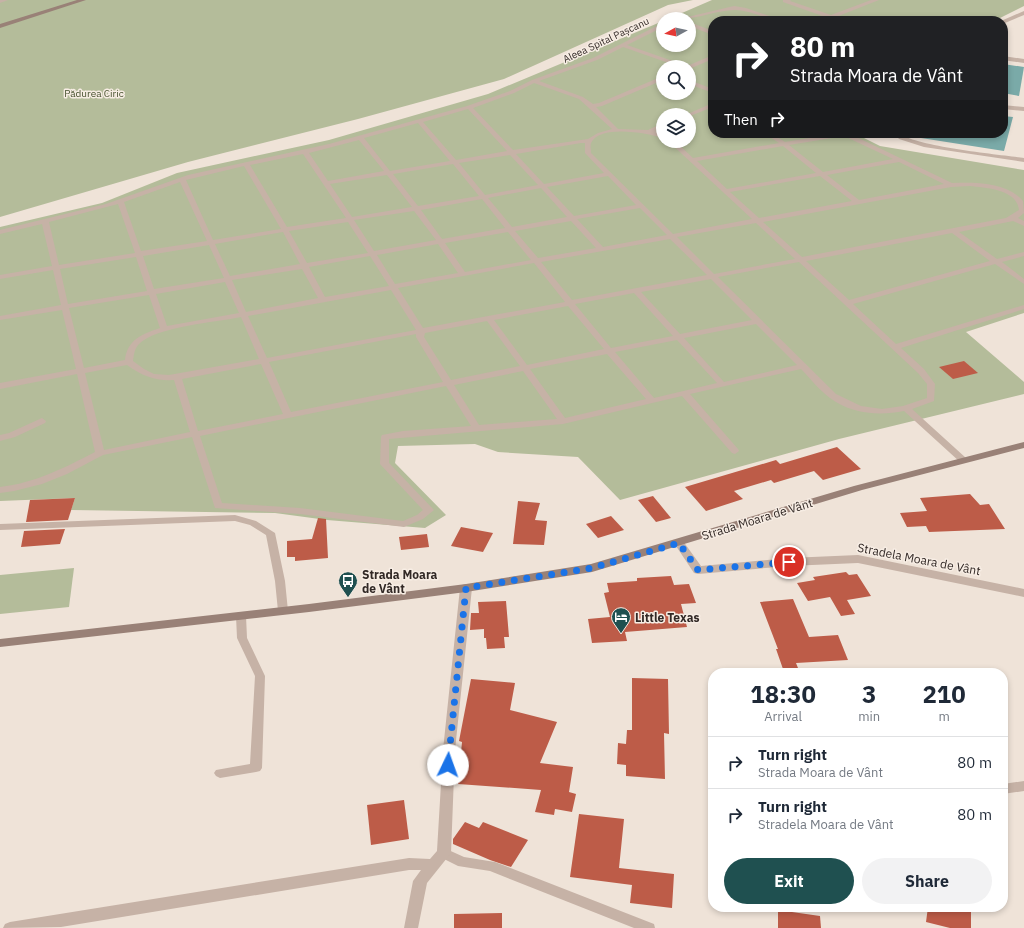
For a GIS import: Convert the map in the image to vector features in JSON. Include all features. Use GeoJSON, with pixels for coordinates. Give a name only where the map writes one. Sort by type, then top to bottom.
{"type":"FeatureCollection","features":[{"type":"Feature","properties":{"kind":"main road"},"geometry":{"type":"LineString","coordinates":[[0,26],[83,0]]}},
{"type":"Feature","properties":{"kind":"main road","name":"Strada Moara de Vânt"},"geometry":{"type":"LineString","coordinates":[[0,643],[241,616],[466,588],[592,568],[858,488],[1024,445]]}},
{"type":"Feature","properties":{"kind":"street","name":"Stradela Moara de Vânt"},"geometry":{"type":"LineString","coordinates":[[679,543],[698,570],[804,561],[858,559],[1024,593]]}},
{"type":"Feature","properties":{"kind":"street"},"geometry":{"type":"LineString","coordinates":[[411,928],[420,881],[444,854],[449,750],[466,588]]}},
{"type":"Feature","properties":{"kind":"street"},"geometry":{"type":"LineString","coordinates":[[1008,788],[1024,786]]}},
{"type":"Feature","properties":{"kind":"street"},"geometry":{"type":"LineString","coordinates":[[10,928],[69,920],[409,864],[434,865]]}},
{"type":"Feature","properties":{"kind":"lane"},"geometry":{"type":"LineString","coordinates":[[0,1],[5,0]]}},
{"type":"Feature","properties":{"kind":"lane"},"geometry":{"type":"LineString","coordinates":[[788,0],[785,1],[828,16]]}},
{"type":"Feature","properties":{"kind":"lane"},"geometry":{"type":"LineString","coordinates":[[834,16],[876,0]]}},
{"type":"Feature","properties":{"kind":"lane"},"geometry":{"type":"LineString","coordinates":[[696,16],[734,8],[744,9],[766,16]]}},
{"type":"Feature","properties":{"kind":"lane"},"geometry":{"type":"LineString","coordinates":[[1008,20],[1024,13]]}},
{"type":"Feature","properties":{"kind":"lane"},"geometry":{"type":"LineString","coordinates":[[696,27],[708,31]]}},
{"type":"Feature","properties":{"kind":"lane","name":"Aleea Spital Pașcanu"},"geometry":{"type":"LineString","coordinates":[[0,232],[121,202],[182,179],[362,138],[469,107],[512,92],[534,81],[595,59],[656,28]]}},
{"type":"Feature","properties":{"kind":"lane"},"geometry":{"type":"LineString","coordinates":[[621,45],[665,60]]}},
{"type":"Feature","properties":{"kind":"lane"},"geometry":{"type":"LineString","coordinates":[[696,64],[708,59]]}},
{"type":"Feature","properties":{"kind":"lane"},"geometry":{"type":"LineString","coordinates":[[1008,59],[1024,61]]}},
{"type":"Feature","properties":{"kind":"lane"},"geometry":{"type":"LineString","coordinates":[[534,81],[581,98],[592,106],[617,131]]}},
{"type":"Feature","properties":{"kind":"lane"},"geometry":{"type":"LineString","coordinates":[[592,106],[600,105],[656,81]]}},
{"type":"Feature","properties":{"kind":"lane"},"geometry":{"type":"LineString","coordinates":[[696,85],[708,89]]}},
{"type":"Feature","properties":{"kind":"lane"},"geometry":{"type":"LineString","coordinates":[[469,107],[601,249]]}},
{"type":"Feature","properties":{"kind":"lane"},"geometry":{"type":"LineString","coordinates":[[696,112],[708,107]]}},
{"type":"Feature","properties":{"kind":"lane"},"geometry":{"type":"LineString","coordinates":[[1008,107],[1024,109]]}},
{"type":"Feature","properties":{"kind":"lane"},"geometry":{"type":"LineString","coordinates":[[419,121],[511,229],[569,303],[652,401]]}},
{"type":"Feature","properties":{"kind":"lane"},"geometry":{"type":"LineString","coordinates":[[650,132],[656,129]]}},
{"type":"Feature","properties":{"kind":"lane"},"geometry":{"type":"LineString","coordinates":[[326,183],[511,152],[588,141],[603,133],[632,130],[656,134]]}},
{"type":"Feature","properties":{"kind":"lane"},"geometry":{"type":"LineString","coordinates":[[362,138],[416,208],[463,274]]}},
{"type":"Feature","properties":{"kind":"lane"},"geometry":{"type":"LineString","coordinates":[[775,138],[857,202]]}},
{"type":"Feature","properties":{"kind":"lane"},"geometry":{"type":"LineString","coordinates":[[691,160],[821,138]]}},
{"type":"Feature","properties":{"kind":"lane"},"geometry":{"type":"LineString","coordinates":[[854,138],[951,185]]}},
{"type":"Feature","properties":{"kind":"lane"},"geometry":{"type":"LineString","coordinates":[[901,138],[924,145],[1024,160]]}},
{"type":"Feature","properties":{"kind":"lane"},"geometry":{"type":"LineString","coordinates":[[588,141],[586,147],[588,153],[833,396],[849,405],[877,413],[907,409],[931,399],[931,384],[920,370],[678,148]]}},
{"type":"Feature","properties":{"kind":"lane"},"geometry":{"type":"LineString","coordinates":[[305,152],[394,287],[421,331],[420,337],[477,429]]}},
{"type":"Feature","properties":{"kind":"lane"},"geometry":{"type":"LineString","coordinates":[[725,190],[901,160]]}},
{"type":"Feature","properties":{"kind":"lane"},"geometry":{"type":"LineString","coordinates":[[246,164],[285,230],[323,300]]}},
{"type":"Feature","properties":{"kind":"lane"},"geometry":{"type":"LineString","coordinates":[[0,277],[484,197],[609,174]]}},
{"type":"Feature","properties":{"kind":"lane"},"geometry":{"type":"LineString","coordinates":[[182,179],[288,416]]}},
{"type":"Feature","properties":{"kind":"lane"},"geometry":{"type":"LineString","coordinates":[[0,386],[129,362],[142,372],[158,378],[177,377],[801,261],[953,231],[1013,218],[1022,211],[1021,203],[1013,195],[995,187],[970,184],[951,185],[164,329],[139,338],[129,351],[129,362]]}},
{"type":"Feature","properties":{"kind":"lane"},"geometry":{"type":"LineString","coordinates":[[1013,195],[1024,193]]}},
{"type":"Feature","properties":{"kind":"lane"},"geometry":{"type":"LineString","coordinates":[[121,202],[164,329]]}},
{"type":"Feature","properties":{"kind":"lane"},"geometry":{"type":"LineString","coordinates":[[0,318],[642,206]]}},
{"type":"Feature","properties":{"kind":"lane"},"geometry":{"type":"LineString","coordinates":[[1013,218],[1024,224]]}},
{"type":"Feature","properties":{"kind":"lane"},"geometry":{"type":"LineString","coordinates":[[45,222],[100,454]]}},
{"type":"Feature","properties":{"kind":"lane"},"geometry":{"type":"LineString","coordinates":[[953,231],[1024,282]]}},
{"type":"Feature","properties":{"kind":"lane"},"geometry":{"type":"LineString","coordinates":[[848,304],[1024,254]]}},
{"type":"Feature","properties":{"kind":"lane"},"geometry":{"type":"LineString","coordinates":[[636,291],[722,384]]}},
{"type":"Feature","properties":{"kind":"lane"},"geometry":{"type":"LineString","coordinates":[[895,347],[1024,307]]}},
{"type":"Feature","properties":{"kind":"lane"},"geometry":{"type":"LineString","coordinates":[[489,318],[563,421]]}},
{"type":"Feature","properties":{"kind":"lane"},"geometry":{"type":"LineString","coordinates":[[0,490],[38,484],[100,454],[758,321]]}},
{"type":"Feature","properties":{"kind":"lane"},"geometry":{"type":"LineString","coordinates":[[177,377],[218,506],[300,511],[404,524],[420,517],[429,510],[385,464],[385,437],[403,434],[563,421],[803,366]]}},
{"type":"Feature","properties":{"kind":"lane"},"geometry":{"type":"LineString","coordinates":[[684,393],[735,451]]}},
{"type":"Feature","properties":{"kind":"lane"},"geometry":{"type":"LineString","coordinates":[[907,409],[963,460]]}},
{"type":"Feature","properties":{"kind":"lane"},"geometry":{"type":"LineString","coordinates":[[0,438],[12,435],[42,421]]}},
{"type":"Feature","properties":{"kind":"lane"},"geometry":{"type":"LineString","coordinates":[[0,527],[235,518],[253,523],[270,533],[280,581],[282,611]]}},
{"type":"Feature","properties":{"kind":"lane"},"geometry":{"type":"LineString","coordinates":[[220,772],[256,768],[260,676],[242,638],[241,616]]}},
{"type":"Feature","properties":{"kind":"lane"},"geometry":{"type":"LineString","coordinates":[[444,854],[462,862],[490,866],[649,928]]}},
{"type":"Feature","properties":{"kind":"green space","name":"Pădurea Ciric"},"geometry":{"type":"Polygon","coordinates":[[[0,0],[693,0],[668,5],[504,79],[358,119],[188,162],[0,217],[0,0]]]}},
{"type":"Feature","properties":{"kind":"green space"},"geometry":{"type":"Polygon","coordinates":[[[712,0],[1024,0],[1024,6],[1004,16],[708,16],[708,138],[864,138],[880,146],[1024,170],[1024,313],[966,332],[1024,382],[1024,394],[839,439],[620,500],[578,457],[498,452],[475,444],[398,446],[395,463],[446,515],[425,528],[327,520],[275,513],[71,510],[75,498],[0,501],[0,227],[102,203],[177,173],[329,140],[488,94],[656,24],[656,52],[696,52],[696,12],[684,12],[712,0]]]}},
{"type":"Feature","properties":{"kind":"green space"},"geometry":{"type":"Polygon","coordinates":[[[74,568],[69,607],[0,614],[0,575],[74,568]]]}},
{"type":"Feature","properties":{"kind":"water"},"geometry":{"type":"Polygon","coordinates":[[[1008,65],[1024,67],[1019,96],[1008,94],[1008,65]]]}},
{"type":"Feature","properties":{"kind":"water"},"geometry":{"type":"Polygon","coordinates":[[[1008,116],[1013,117],[1008,136],[1008,116]]]}},
{"type":"Feature","properties":{"kind":"water"},"geometry":{"type":"Polygon","coordinates":[[[921,138],[1007,138],[1004,151],[921,138]]]}},
{"type":"Feature","properties":{"kind":"building"},"geometry":{"type":"Polygon","coordinates":[[[964,361],[978,373],[953,379],[939,367],[964,361]]]}},
{"type":"Feature","properties":{"kind":"building"},"geometry":{"type":"Polygon","coordinates":[[[837,447],[861,469],[823,480],[814,471],[774,483],[771,480],[734,491],[743,499],[706,511],[685,487],[776,460],[780,464],[837,447]]]}},
{"type":"Feature","properties":{"kind":"building"},"geometry":{"type":"Polygon","coordinates":[[[970,494],[980,505],[989,504],[1005,529],[929,532],[926,526],[907,527],[900,513],[927,511],[920,498],[970,494]]]}},
{"type":"Feature","properties":{"kind":"building"},"geometry":{"type":"Polygon","coordinates":[[[653,496],[671,518],[656,522],[638,500],[653,496]]]}},
{"type":"Feature","properties":{"kind":"building"},"geometry":{"type":"Polygon","coordinates":[[[75,498],[68,520],[26,522],[30,500],[75,498]]]}},
{"type":"Feature","properties":{"kind":"building"},"geometry":{"type":"Polygon","coordinates":[[[518,501],[540,503],[535,520],[547,521],[544,545],[513,544],[518,501]]]}},
{"type":"Feature","properties":{"kind":"building"},"geometry":{"type":"Polygon","coordinates":[[[611,516],[624,530],[598,538],[586,524],[611,516]]]}},
{"type":"Feature","properties":{"kind":"building"},"geometry":{"type":"Polygon","coordinates":[[[318,518],[326,519],[328,558],[295,561],[295,557],[287,557],[287,541],[312,539],[318,518]]]}},
{"type":"Feature","properties":{"kind":"building"},"geometry":{"type":"Polygon","coordinates":[[[461,527],[493,533],[483,552],[451,546],[461,527]]]}},
{"type":"Feature","properties":{"kind":"building"},"geometry":{"type":"Polygon","coordinates":[[[65,529],[60,544],[21,547],[24,531],[65,529]]]}},
{"type":"Feature","properties":{"kind":"building"},"geometry":{"type":"Polygon","coordinates":[[[427,534],[429,547],[401,550],[399,537],[427,534]]]}},
{"type":"Feature","properties":{"kind":"building"},"geometry":{"type":"Polygon","coordinates":[[[846,572],[849,575],[857,574],[871,596],[847,600],[855,614],[841,616],[830,597],[808,601],[797,583],[815,580],[813,577],[846,572]]]}},
{"type":"Feature","properties":{"kind":"building"},"geometry":{"type":"Polygon","coordinates":[[[671,576],[674,585],[689,584],[696,603],[681,604],[687,627],[625,632],[627,641],[592,643],[588,619],[610,617],[604,593],[609,592],[607,583],[637,581],[637,578],[671,576]]]}},
{"type":"Feature","properties":{"kind":"building"},"geometry":{"type":"Polygon","coordinates":[[[793,599],[809,637],[838,635],[848,660],[796,663],[798,668],[783,668],[776,649],[778,649],[760,602],[793,599]]]}},
{"type":"Feature","properties":{"kind":"building"},"geometry":{"type":"Polygon","coordinates":[[[506,601],[509,637],[504,637],[505,648],[487,649],[486,638],[484,638],[484,629],[470,630],[471,613],[479,613],[478,602],[506,601]]]}},
{"type":"Feature","properties":{"kind":"building"},"geometry":{"type":"Polygon","coordinates":[[[632,678],[668,679],[669,734],[664,733],[665,779],[626,776],[626,765],[617,764],[618,743],[626,744],[627,730],[632,730],[632,678]]]}},
{"type":"Feature","properties":{"kind":"building"},"geometry":{"type":"Polygon","coordinates":[[[471,679],[515,683],[510,710],[557,722],[540,763],[573,767],[569,792],[576,794],[572,812],[555,809],[554,815],[535,812],[541,790],[458,784],[462,742],[459,741],[471,679]]]}},
{"type":"Feature","properties":{"kind":"building"},"geometry":{"type":"Polygon","coordinates":[[[404,800],[409,839],[371,845],[367,805],[404,800]]]}},
{"type":"Feature","properties":{"kind":"building"},"geometry":{"type":"Polygon","coordinates":[[[579,814],[624,819],[619,868],[674,874],[672,908],[630,903],[632,885],[570,877],[579,814]]]}},
{"type":"Feature","properties":{"kind":"building"},"geometry":{"type":"Polygon","coordinates":[[[465,822],[479,828],[483,822],[528,840],[511,867],[490,860],[453,844],[453,839],[465,822]]]}},
{"type":"Feature","properties":{"kind":"building"},"geometry":{"type":"Polygon","coordinates":[[[778,912],[792,912],[820,916],[821,928],[778,928],[778,912]]]}},
{"type":"Feature","properties":{"kind":"building"},"geometry":{"type":"Polygon","coordinates":[[[927,912],[971,912],[971,928],[950,928],[926,922],[927,912]]]}},
{"type":"Feature","properties":{"kind":"building"},"geometry":{"type":"Polygon","coordinates":[[[502,913],[502,928],[454,928],[454,914],[502,913]]]}},
{"type":"Feature","properties":{"kind":"place","name":"Strada Moara de Vânt"},"geometry":{"type":"Point","coordinates":[348,598]}},
{"type":"Feature","properties":{"kind":"place","name":"Little Texas"},"geometry":{"type":"Point","coordinates":[621,634]}},
{"type":"Feature","properties":{"kind":"route"},"geometry":{"type":"LineString","coordinates":[[448,765],[466,588],[592,568],[679,543],[698,570],[789,562]]}}]}
